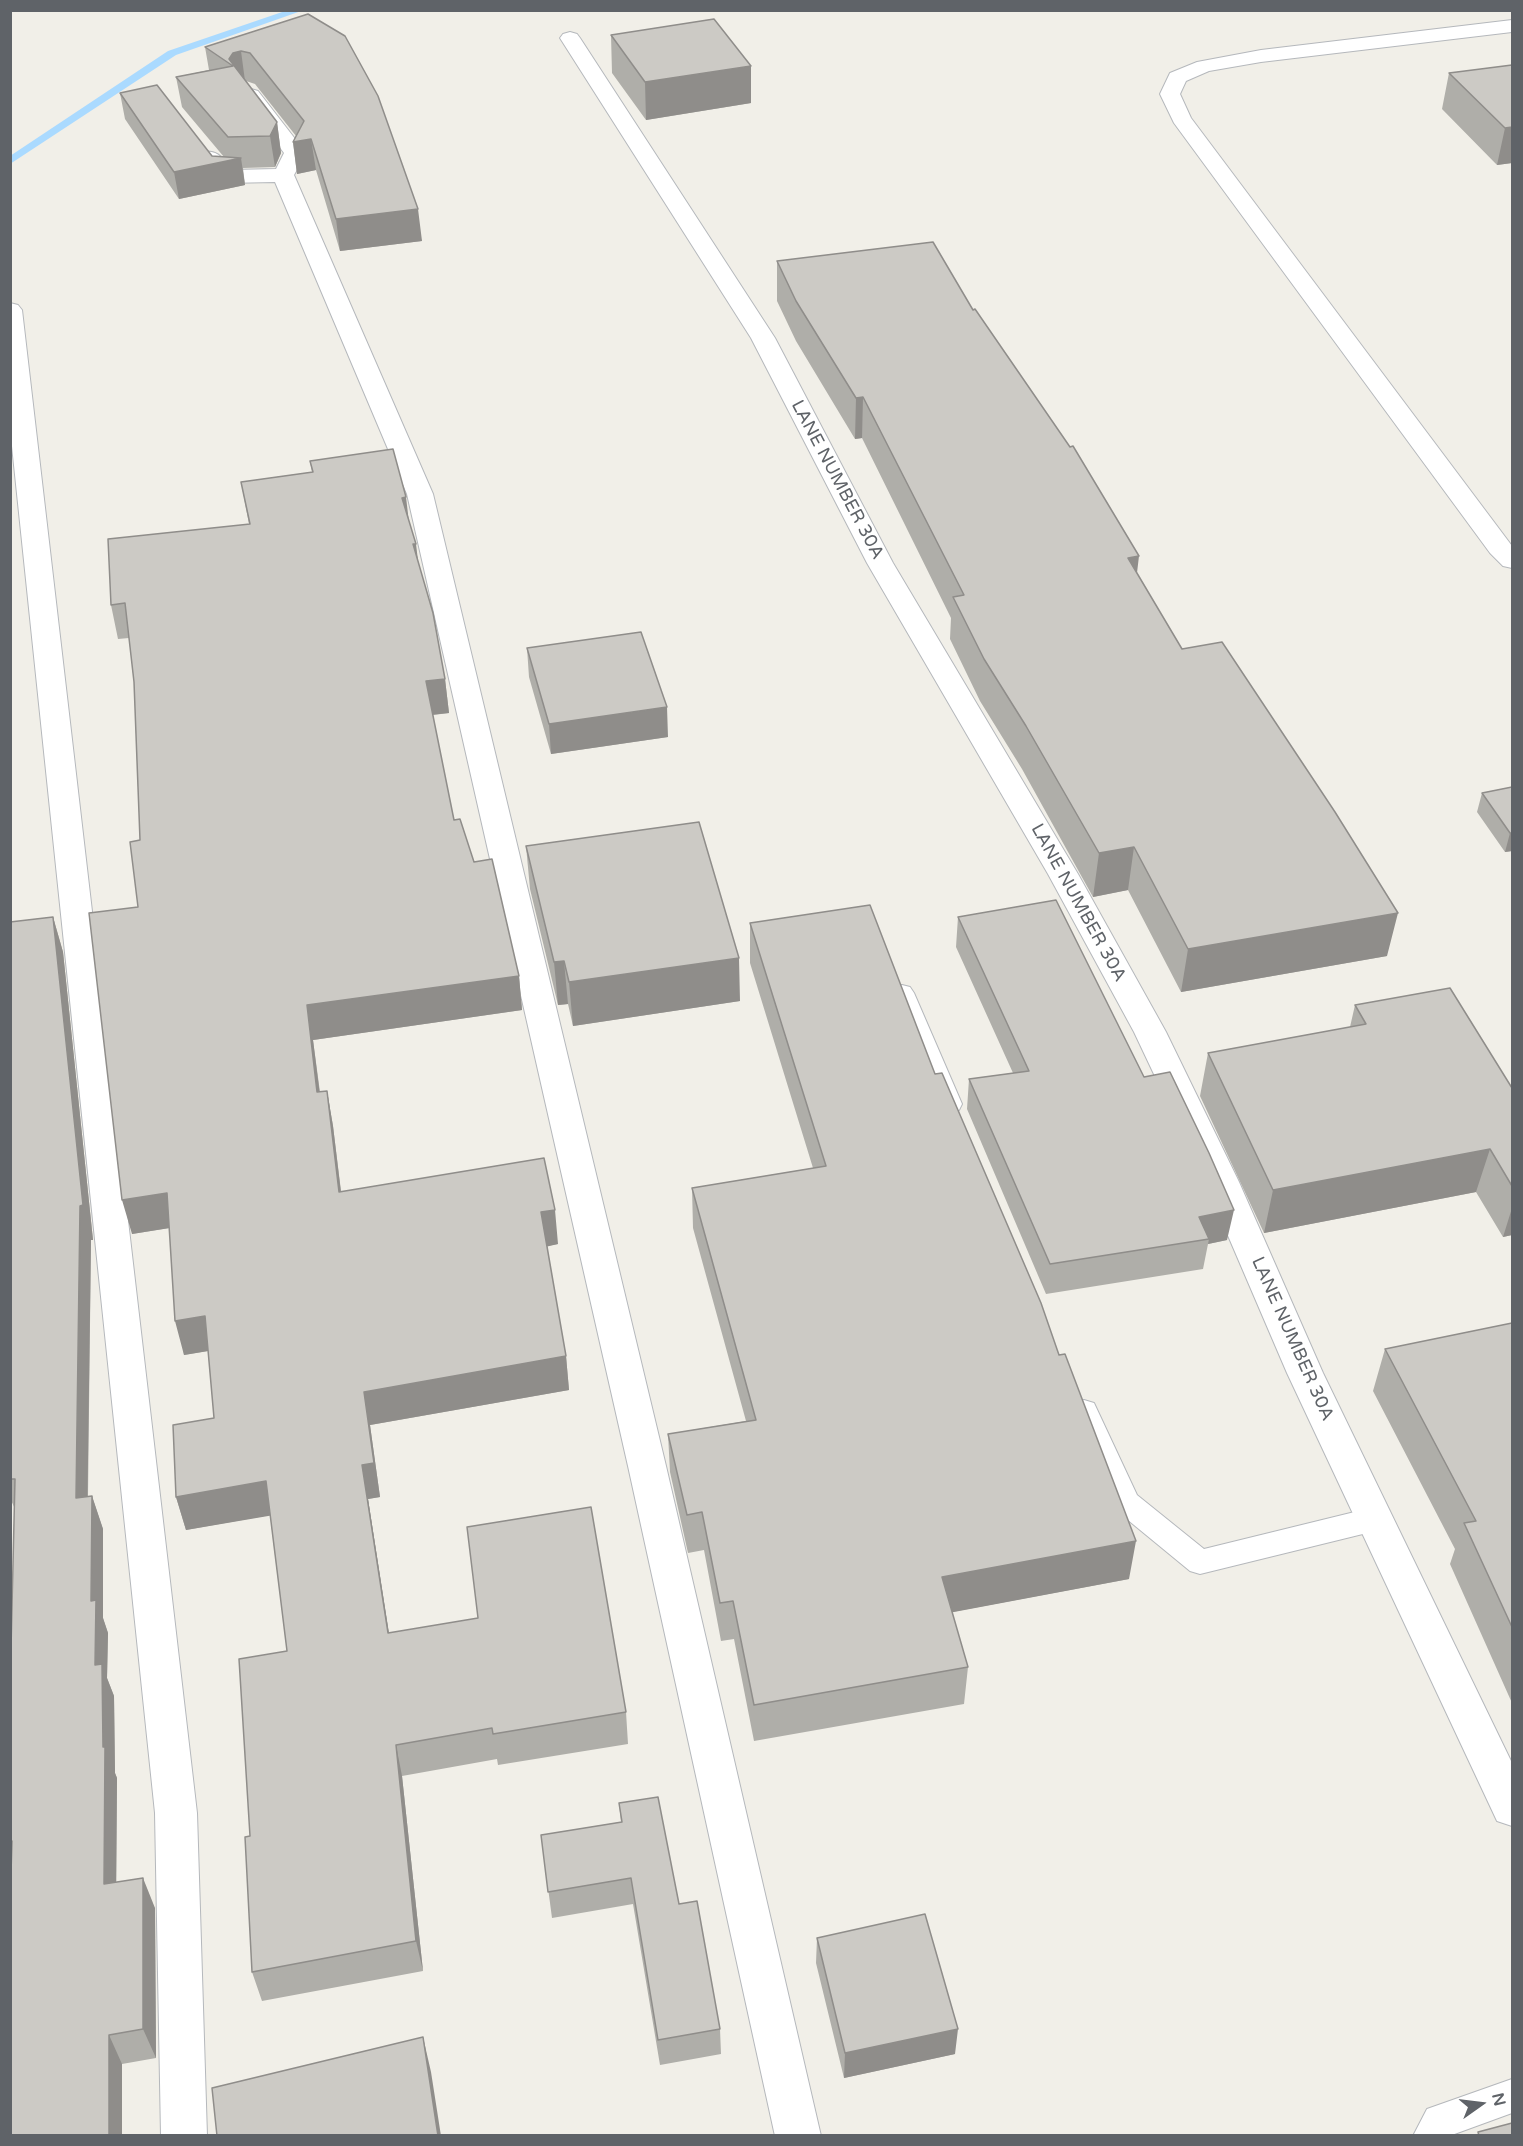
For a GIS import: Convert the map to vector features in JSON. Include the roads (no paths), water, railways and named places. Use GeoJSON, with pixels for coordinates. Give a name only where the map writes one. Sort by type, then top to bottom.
{"type":"FeatureCollection","features":[{"type":"Feature","properties":{"kind":"street"},"geometry":{"type":"LineString","coordinates":[[1512,26],[1261,56],[1204,66],[1178,77],[1170,94],[1188,128],[1492,538],[1512,560]]}},
{"type":"Feature","properties":{"kind":"street","name":"LANE NUMBER 30A"},"geometry":{"type":"LineString","coordinates":[[570,38],[762,338],[880,562],[1063,874],[1150,1032],[1222,1182],[1305,1373],[1512,1807]]}},
{"type":"Feature","properties":{"kind":"street"},"geometry":{"type":"LineString","coordinates":[[246,89],[294,153],[282,175]]}},
{"type":"Feature","properties":{"kind":"street"},"geometry":{"type":"LineString","coordinates":[[196,141],[226,177],[282,175]]}},
{"type":"Feature","properties":{"kind":"street"},"geometry":{"type":"LineString","coordinates":[[282,175],[420,494],[650,1477],[798,2136]]}},
{"type":"Feature","properties":{"kind":"street"},"geometry":{"type":"LineString","coordinates":[[10,310],[176,1813],[184,2136]]}},
{"type":"Feature","properties":{"kind":"lane"},"geometry":{"type":"LineString","coordinates":[[893,971],[958,1122]]}},
{"type":"Feature","properties":{"kind":"lane"},"geometry":{"type":"LineString","coordinates":[[1074,1390],[1127,1503],[1200,1562],[1375,1519]]}},
{"type":"Feature","properties":{"kind":"lane"},"geometry":{"type":"LineString","coordinates":[[1430,2136],[1439,2121],[1512,2096]]}},
{"type":"Feature","properties":{"kind":"waterway"},"geometry":{"type":"LineString","coordinates":[[10,161],[172,53],[299,10]]}}]}
